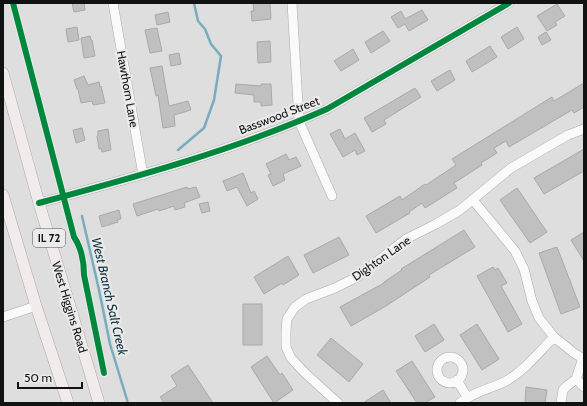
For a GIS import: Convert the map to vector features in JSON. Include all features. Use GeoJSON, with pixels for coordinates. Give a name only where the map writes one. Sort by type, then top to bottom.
{"type":"FeatureCollection","features":[{"type":"Feature","properties":{"kind":"main road","name":"West Higgins Road"},"geometry":{"type":"LineString","coordinates":[[3,73],[39,203],[99,403]]}},
{"type":"Feature","properties":{"kind":"main road","name":"IL 72"},"geometry":{"type":"LineString","coordinates":[[3,195],[36,306],[68,403]]}},
{"type":"Feature","properties":{"kind":"street","name":"Hawthorn Lane"},"geometry":{"type":"LineString","coordinates":[[113,3],[143,175]]}},
{"type":"Feature","properties":{"kind":"street"},"geometry":{"type":"LineString","coordinates":[[292,3],[299,121],[332,196]]}},
{"type":"Feature","properties":{"kind":"street","name":"Basswood Street"},"geometry":{"type":"LineString","coordinates":[[39,203],[143,175],[220,150],[299,121],[327,108],[509,3]]}},
{"type":"Feature","properties":{"kind":"street","name":"Dighton Lane"},"geometry":{"type":"LineString","coordinates":[[338,403],[291,358],[286,347],[287,319],[295,307],[306,299],[335,288],[357,277],[406,239],[460,210],[511,168],[568,135],[584,129]]}},
{"type":"Feature","properties":{"kind":"street"},"geometry":{"type":"LineString","coordinates":[[473,200],[515,251],[524,269],[535,310],[539,318],[554,337],[583,358],[576,379],[563,390],[561,403]]}},
{"type":"Feature","properties":{"kind":"street"},"geometry":{"type":"LineString","coordinates":[[3,317],[36,306]]}},
{"type":"Feature","properties":{"kind":"street"},"geometry":{"type":"LineString","coordinates":[[460,403],[467,397],[506,381],[520,372],[554,337]]}},
{"type":"Feature","properties":{"kind":"street"},"geometry":{"type":"LineString","coordinates":[[576,379],[584,387]]}},
{"type":"Feature","properties":{"kind":"street"},"geometry":{"type":"LineString","coordinates":[[457,380],[467,397]]}},
{"type":"Feature","properties":{"kind":"building"},"geometry":{"type":"Polygon","coordinates":[[[72,3],[84,3],[85,10],[74,12],[72,3]]]}},
{"type":"Feature","properties":{"kind":"building"},"geometry":{"type":"Polygon","coordinates":[[[253,3],[270,3],[271,19],[252,21],[251,11],[254,11],[253,3]]]}},
{"type":"Feature","properties":{"kind":"building"},"geometry":{"type":"Polygon","coordinates":[[[557,4],[565,16],[555,22],[557,25],[547,31],[537,16],[557,4]]]}},
{"type":"Feature","properties":{"kind":"building"},"geometry":{"type":"Polygon","coordinates":[[[422,10],[428,20],[409,31],[405,24],[398,28],[391,17],[401,11],[405,19],[422,10]]]}},
{"type":"Feature","properties":{"kind":"building"},"geometry":{"type":"Polygon","coordinates":[[[168,12],[170,22],[157,25],[155,15],[168,12]]]}},
{"type":"Feature","properties":{"kind":"building"},"geometry":{"type":"Polygon","coordinates":[[[77,27],[79,40],[68,42],[66,29],[77,27]]]}},
{"type":"Feature","properties":{"kind":"building"},"geometry":{"type":"Polygon","coordinates":[[[517,27],[524,39],[508,49],[501,37],[517,27]]]}},
{"type":"Feature","properties":{"kind":"building"},"geometry":{"type":"Polygon","coordinates":[[[157,28],[162,51],[150,53],[145,30],[157,28]]]}},
{"type":"Feature","properties":{"kind":"building"},"geometry":{"type":"Polygon","coordinates":[[[383,31],[390,41],[371,53],[365,42],[383,31]]]}},
{"type":"Feature","properties":{"kind":"building"},"geometry":{"type":"Polygon","coordinates":[[[546,32],[551,40],[542,45],[538,37],[546,32]]]}},
{"type":"Feature","properties":{"kind":"building"},"geometry":{"type":"Polygon","coordinates":[[[90,36],[95,56],[84,58],[81,38],[90,36]]]}},
{"type":"Feature","properties":{"kind":"building"},"geometry":{"type":"Polygon","coordinates":[[[270,41],[271,62],[258,63],[257,42],[270,41]]]}},
{"type":"Feature","properties":{"kind":"building"},"geometry":{"type":"Polygon","coordinates":[[[490,46],[497,57],[472,72],[466,61],[490,46]]]}},
{"type":"Feature","properties":{"kind":"building"},"geometry":{"type":"Polygon","coordinates":[[[353,49],[359,60],[341,71],[334,61],[353,49]]]}},
{"type":"Feature","properties":{"kind":"building"},"geometry":{"type":"Polygon","coordinates":[[[179,53],[181,64],[171,66],[169,55],[179,53]]]}},
{"type":"Feature","properties":{"kind":"building"},"geometry":{"type":"Polygon","coordinates":[[[162,66],[169,106],[188,101],[191,110],[174,115],[175,126],[163,128],[158,95],[156,96],[150,68],[162,66]]]}},
{"type":"Feature","properties":{"kind":"building"},"geometry":{"type":"Polygon","coordinates":[[[450,70],[455,80],[437,91],[431,81],[450,70]]]}},
{"type":"Feature","properties":{"kind":"building"},"geometry":{"type":"Polygon","coordinates":[[[84,76],[88,85],[99,82],[105,103],[93,105],[92,101],[81,103],[78,89],[74,80],[84,76]]]}},
{"type":"Feature","properties":{"kind":"building"},"geometry":{"type":"Polygon","coordinates":[[[584,83],[584,107],[574,113],[572,110],[509,147],[506,141],[494,148],[497,153],[481,163],[482,165],[454,183],[457,188],[425,208],[422,203],[409,212],[410,213],[376,233],[366,216],[400,196],[402,200],[456,165],[452,159],[552,97],[554,101],[584,83]]]}},
{"type":"Feature","properties":{"kind":"building"},"geometry":{"type":"Polygon","coordinates":[[[236,84],[261,86],[261,84],[271,84],[272,105],[261,106],[261,102],[254,102],[254,95],[235,93],[236,84]]]}},
{"type":"Feature","properties":{"kind":"building"},"geometry":{"type":"Polygon","coordinates":[[[415,88],[421,97],[384,120],[386,124],[372,132],[364,118],[415,88]]]}},
{"type":"Feature","properties":{"kind":"building"},"geometry":{"type":"Polygon","coordinates":[[[82,128],[85,140],[76,143],[73,130],[82,128]]]}},
{"type":"Feature","properties":{"kind":"building"},"geometry":{"type":"Polygon","coordinates":[[[108,129],[111,150],[102,152],[101,148],[99,149],[97,136],[98,131],[108,129]]]}},
{"type":"Feature","properties":{"kind":"building"},"geometry":{"type":"Polygon","coordinates":[[[340,129],[345,139],[355,133],[365,151],[357,155],[355,150],[343,157],[330,134],[340,129]]]}},
{"type":"Feature","properties":{"kind":"building"},"geometry":{"type":"Polygon","coordinates":[[[584,149],[584,171],[544,194],[534,178],[584,149]]]}},
{"type":"Feature","properties":{"kind":"building"},"geometry":{"type":"Polygon","coordinates":[[[286,154],[289,160],[296,157],[301,166],[283,174],[285,180],[273,186],[268,175],[271,174],[266,164],[286,154]]]}},
{"type":"Feature","properties":{"kind":"building"},"geometry":{"type":"Polygon","coordinates":[[[243,173],[251,193],[254,191],[258,199],[247,206],[237,187],[227,191],[223,181],[243,173]]]}},
{"type":"Feature","properties":{"kind":"building"},"geometry":{"type":"Polygon","coordinates":[[[187,187],[188,189],[196,187],[200,197],[184,203],[185,207],[175,210],[174,206],[159,211],[158,209],[137,216],[133,204],[187,187]]]}},
{"type":"Feature","properties":{"kind":"building"},"geometry":{"type":"Polygon","coordinates":[[[517,188],[547,232],[530,243],[500,200],[517,188]]]}},
{"type":"Feature","properties":{"kind":"building"},"geometry":{"type":"Polygon","coordinates":[[[208,202],[210,211],[202,213],[199,204],[208,202]]]}},
{"type":"Feature","properties":{"kind":"building"},"geometry":{"type":"Polygon","coordinates":[[[119,210],[121,219],[117,220],[118,222],[102,227],[99,216],[119,210]]]}},
{"type":"Feature","properties":{"kind":"building"},"geometry":{"type":"Polygon","coordinates":[[[464,230],[475,247],[429,275],[430,277],[386,306],[351,326],[340,307],[384,283],[402,270],[401,269],[464,230]]]}},
{"type":"Feature","properties":{"kind":"building"},"geometry":{"type":"Polygon","coordinates":[[[584,232],[584,261],[571,240],[584,232]]]}},
{"type":"Feature","properties":{"kind":"building"},"geometry":{"type":"Polygon","coordinates":[[[339,237],[349,255],[313,273],[304,255],[339,237]]]}},
{"type":"Feature","properties":{"kind":"building"},"geometry":{"type":"Polygon","coordinates":[[[557,247],[580,307],[561,314],[539,253],[557,247]]]}},
{"type":"Feature","properties":{"kind":"building"},"geometry":{"type":"Polygon","coordinates":[[[288,256],[299,275],[264,294],[254,277],[288,256]]]}},
{"type":"Feature","properties":{"kind":"building"},"geometry":{"type":"Polygon","coordinates":[[[493,267],[495,270],[498,268],[507,283],[501,286],[522,324],[508,332],[477,276],[493,267]]]}},
{"type":"Feature","properties":{"kind":"building"},"geometry":{"type":"Polygon","coordinates":[[[243,304],[262,304],[262,345],[243,345],[243,304]]]}},
{"type":"Feature","properties":{"kind":"building"},"geometry":{"type":"Polygon","coordinates":[[[434,324],[444,340],[425,352],[415,336],[434,324]]]}},
{"type":"Feature","properties":{"kind":"building"},"geometry":{"type":"Polygon","coordinates":[[[477,324],[499,359],[482,370],[460,335],[477,324]]]}},
{"type":"Feature","properties":{"kind":"building"},"geometry":{"type":"Polygon","coordinates":[[[331,338],[363,364],[349,382],[317,355],[331,338]]]}},
{"type":"Feature","properties":{"kind":"building"},"geometry":{"type":"Polygon","coordinates":[[[267,356],[280,375],[282,373],[293,390],[274,403],[251,367],[267,356]]]}},
{"type":"Feature","properties":{"kind":"building"},"geometry":{"type":"Polygon","coordinates":[[[412,361],[435,397],[425,403],[417,403],[396,371],[412,361]]]}},
{"type":"Feature","properties":{"kind":"building"},"geometry":{"type":"Polygon","coordinates":[[[188,365],[213,403],[164,403],[160,397],[177,386],[171,376],[188,365]]]}},
{"type":"Feature","properties":{"kind":"building"},"geometry":{"type":"Polygon","coordinates":[[[526,387],[547,390],[545,403],[525,403],[526,387]]]}},
{"type":"Feature","properties":{"kind":"building"},"geometry":{"type":"Polygon","coordinates":[[[383,390],[391,403],[363,403],[383,390]]]}},
{"type":"Feature","properties":{"kind":"waterway","name":"West Branch Salt Creek"},"geometry":{"type":"LineString","coordinates":[[178,150],[204,128],[214,100],[221,56],[211,44],[205,29],[198,21],[194,3]]}},
{"type":"Feature","properties":{"kind":"waterway","name":"West Branch Salt Creek"},"geometry":{"type":"LineString","coordinates":[[82,216],[110,344],[128,403]]}},
{"type":"Feature","properties":{"kind":"cycle path"},"geometry":{"type":"LineString","coordinates":[[13,3],[74,237],[82,255],[84,275],[104,373]]}},
{"type":"Feature","properties":{"kind":"cycle path"},"geometry":{"type":"LineString","coordinates":[[39,203],[185,162],[292,124],[327,109],[509,3]]}}]}
